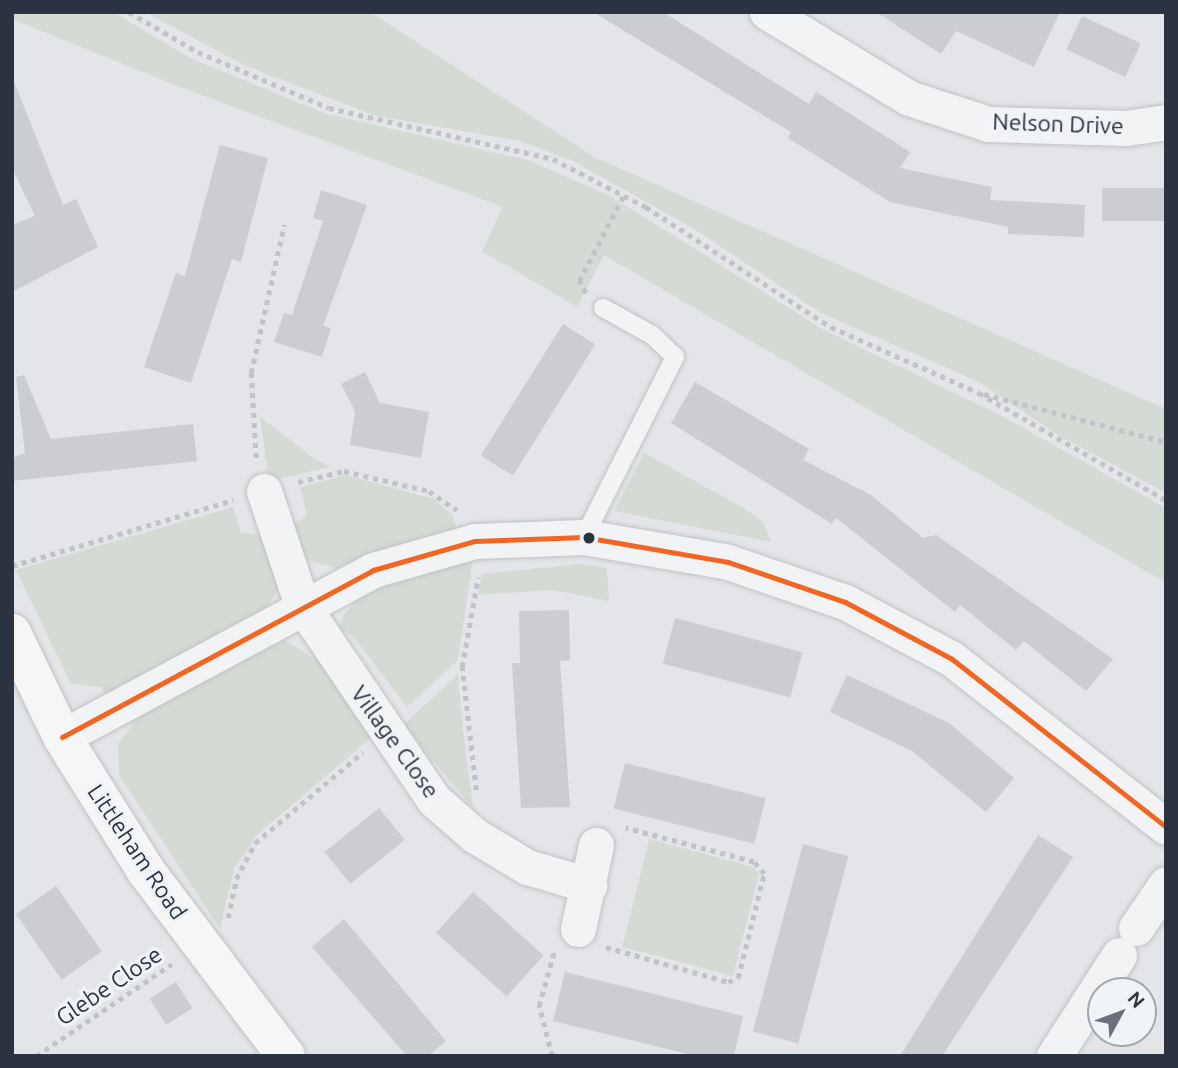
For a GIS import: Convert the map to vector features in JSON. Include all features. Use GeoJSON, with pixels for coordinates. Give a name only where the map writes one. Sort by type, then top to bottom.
{"type":"FeatureCollection","features":[{"type":"Feature","properties":{"kind":"street","name":"Nelson Drive"},"geometry":{"type":"LineString","coordinates":[[767,12],[909,98],[988,124],[1126,128],[1166,122]]}},
{"type":"Feature","properties":{"kind":"street","name":"Village Close"},"geometry":{"type":"LineString","coordinates":[[264,491],[302,605],[384,733],[434,800],[474,835],[527,867],[589,885]]}},
{"type":"Feature","properties":{"kind":"street"},"geometry":{"type":"LineString","coordinates":[[62,737],[302,605],[373,570],[475,541],[584,537],[728,562],[845,602],[952,659],[1166,827]]}},
{"type":"Feature","properties":{"kind":"street","name":"Littleham Road"},"geometry":{"type":"LineString","coordinates":[[12,633],[62,737],[201,947],[286,1056]]}},
{"type":"Feature","properties":{"kind":"street"},"geometry":{"type":"LineString","coordinates":[[578,940],[589,885],[606,836]]}},
{"type":"Feature","properties":{"kind":"street"},"geometry":{"type":"LineString","coordinates":[[1054,1056],[1166,884]]}},
{"type":"Feature","properties":{"kind":"lane"},"geometry":{"type":"LineString","coordinates":[[584,537],[675,357],[652,335],[603,308]]}},
{"type":"Feature","properties":{"kind":"path"},"geometry":{"type":"LineString","coordinates":[[129,12],[198,52],[328,108],[518,148],[624,195],[831,327],[979,393],[1166,500]]}},
{"type":"Feature","properties":{"kind":"path"},"geometry":{"type":"LineString","coordinates":[[603,308],[579,281],[624,195]]}},
{"type":"Feature","properties":{"kind":"path"},"geometry":{"type":"LineString","coordinates":[[264,491],[254,453],[251,373],[284,225]]}},
{"type":"Feature","properties":{"kind":"path"},"geometry":{"type":"LineString","coordinates":[[979,393],[1166,442]]}},
{"type":"Feature","properties":{"kind":"path"},"geometry":{"type":"LineString","coordinates":[[12,566],[264,491],[344,471],[429,491],[459,512],[475,541],[479,571],[462,667],[478,809],[474,835]]}},
{"type":"Feature","properties":{"kind":"path","name":"Glebe Close"},"geometry":{"type":"LineString","coordinates":[[36,1056],[225,934],[236,879],[255,843],[384,733]]}},
{"type":"Feature","properties":{"kind":"path"},"geometry":{"type":"LineString","coordinates":[[552,1056],[540,1006],[578,940],[728,982],[738,978],[764,874],[754,862],[606,836]]}},
{"type":"Feature","properties":{"kind":"shaded area"},"geometry":{"type":"Polygon","coordinates":[[[12,12],[113,12],[190,58],[327,114],[528,160],[614,198],[822,329],[998,414],[1166,508],[1166,583],[604,255],[577,307],[482,251],[503,207],[175,85],[12,19],[12,12]]]}},
{"type":"Feature","properties":{"kind":"shaded area"},"geometry":{"type":"Polygon","coordinates":[[[145,12],[370,12],[596,158],[1166,409],[1166,493],[1060,436],[979,382],[821,313],[693,228],[573,161],[520,141],[373,115],[244,65],[145,12]]]}},
{"type":"Feature","properties":{"kind":"shaded area"},"geometry":{"type":"Polygon","coordinates":[[[260,417],[315,459],[331,467],[269,481],[260,417]]]}},
{"type":"Feature","properties":{"kind":"shaded area"},"geometry":{"type":"Polygon","coordinates":[[[644,453],[742,507],[763,522],[771,542],[614,511],[644,453]]]}},
{"type":"Feature","properties":{"kind":"shaded area"},"geometry":{"type":"Polygon","coordinates":[[[346,475],[434,499],[453,516],[457,531],[336,568],[300,559],[288,527],[307,516],[300,487],[346,475]]]}},
{"type":"Feature","properties":{"kind":"shaded area"},"geometry":{"type":"Polygon","coordinates":[[[233,507],[241,533],[258,534],[270,544],[279,588],[267,607],[105,695],[101,687],[71,684],[16,570],[233,507]]]}},
{"type":"Feature","properties":{"kind":"shaded area"},"geometry":{"type":"Polygon","coordinates":[[[473,558],[458,660],[407,707],[353,636],[338,630],[344,615],[360,596],[393,580],[473,558]]]}},
{"type":"Feature","properties":{"kind":"shaded area"},"geometry":{"type":"Polygon","coordinates":[[[579,564],[607,568],[609,601],[552,590],[478,595],[482,574],[579,564]]]}},
{"type":"Feature","properties":{"kind":"shaded area"},"geometry":{"type":"Polygon","coordinates":[[[284,640],[325,665],[373,736],[256,836],[234,869],[220,929],[119,775],[118,744],[133,725],[129,719],[284,640]]]}},
{"type":"Feature","properties":{"kind":"shaded area"},"geometry":{"type":"Polygon","coordinates":[[[458,674],[463,730],[473,808],[403,725],[458,674]]]}},
{"type":"Feature","properties":{"kind":"shaded area"},"geometry":{"type":"Polygon","coordinates":[[[649,839],[753,867],[759,874],[733,976],[622,947],[649,839]]]}},
{"type":"Feature","properties":{"kind":"building"},"geometry":{"type":"Polygon","coordinates":[[[593,12],[663,12],[809,104],[816,92],[910,152],[900,168],[992,187],[990,200],[1085,205],[1084,237],[1008,234],[1008,227],[890,202],[788,138],[791,132],[593,12]]]}},
{"type":"Feature","properties":{"kind":"building"},"geometry":{"type":"Polygon","coordinates":[[[876,12],[1060,12],[1034,67],[956,31],[941,54],[876,12]]]}},
{"type":"Feature","properties":{"kind":"building"},"geometry":{"type":"Polygon","coordinates":[[[1082,16],[1141,43],[1125,77],[1066,50],[1082,16]]]}},
{"type":"Feature","properties":{"kind":"building"},"geometry":{"type":"Polygon","coordinates":[[[13,79],[63,205],[76,199],[98,247],[12,292],[12,225],[35,216],[12,168],[13,79]]]}},
{"type":"Feature","properties":{"kind":"building"},"geometry":{"type":"Polygon","coordinates":[[[220,145],[268,158],[241,262],[232,259],[191,383],[144,367],[176,273],[185,276],[220,145]]]}},
{"type":"Feature","properties":{"kind":"building"},"geometry":{"type":"Polygon","coordinates":[[[1102,188],[1166,188],[1166,221],[1102,221],[1102,188]]]}},
{"type":"Feature","properties":{"kind":"building"},"geometry":{"type":"Polygon","coordinates":[[[321,190],[367,205],[323,326],[331,328],[322,357],[274,342],[284,313],[292,315],[323,221],[313,218],[321,190]]]}},
{"type":"Feature","properties":{"kind":"building"},"geometry":{"type":"Polygon","coordinates":[[[563,324],[595,344],[513,476],[481,455],[563,324]]]}},
{"type":"Feature","properties":{"kind":"building"},"geometry":{"type":"Polygon","coordinates":[[[365,372],[380,403],[429,412],[421,458],[350,445],[355,411],[341,384],[365,372]]]}},
{"type":"Feature","properties":{"kind":"building"},"geometry":{"type":"Polygon","coordinates":[[[24,375],[51,439],[193,424],[197,461],[12,481],[12,458],[25,453],[16,377],[24,375]]]}},
{"type":"Feature","properties":{"kind":"building"},"geometry":{"type":"Polygon","coordinates":[[[695,382],[809,449],[803,460],[871,495],[923,538],[936,535],[1113,659],[1086,691],[1024,641],[1016,650],[960,605],[955,612],[836,518],[832,524],[671,423],[695,382]]]}},
{"type":"Feature","properties":{"kind":"building"},"geometry":{"type":"Polygon","coordinates":[[[569,610],[570,660],[560,661],[570,807],[521,808],[512,663],[520,663],[519,611],[569,610]]]}},
{"type":"Feature","properties":{"kind":"building"},"geometry":{"type":"Polygon","coordinates":[[[675,618],[803,652],[790,698],[663,663],[675,618]]]}},
{"type":"Feature","properties":{"kind":"building"},"geometry":{"type":"Polygon","coordinates":[[[847,675],[949,723],[1014,778],[986,812],[912,751],[830,712],[847,675]]]}},
{"type":"Feature","properties":{"kind":"building"},"geometry":{"type":"Polygon","coordinates":[[[625,763],[766,798],[754,844],[614,809],[625,763]]]}},
{"type":"Feature","properties":{"kind":"building"},"geometry":{"type":"Polygon","coordinates":[[[379,808],[405,840],[350,884],[325,852],[379,808]]]}},
{"type":"Feature","properties":{"kind":"building"},"geometry":{"type":"Polygon","coordinates":[[[1038,835],[1073,857],[942,1056],[900,1056],[1038,835]]]}},
{"type":"Feature","properties":{"kind":"building"},"geometry":{"type":"Polygon","coordinates":[[[803,844],[848,856],[798,1044],[753,1031],[803,844]]]}},
{"type":"Feature","properties":{"kind":"building"},"geometry":{"type":"Polygon","coordinates":[[[56,886],[102,952],[62,980],[16,914],[56,886]]]}},
{"type":"Feature","properties":{"kind":"building"},"geometry":{"type":"Polygon","coordinates":[[[473,892],[544,956],[507,996],[436,933],[473,892]]]}},
{"type":"Feature","properties":{"kind":"building"},"geometry":{"type":"Polygon","coordinates":[[[344,919],[446,1041],[428,1056],[407,1056],[312,947],[344,919]]]}},
{"type":"Feature","properties":{"kind":"building"},"geometry":{"type":"Polygon","coordinates":[[[565,972],[743,1016],[734,1056],[696,1056],[553,1021],[565,972]]]}},
{"type":"Feature","properties":{"kind":"building"},"geometry":{"type":"Polygon","coordinates":[[[176,982],[192,1008],[166,1025],[150,998],[176,982]]]}},
{"type":"Feature","properties":{"kind":"transit line"},"geometry":{"type":"LineString","coordinates":[[62,737],[373,570],[475,541],[584,537],[728,562],[845,602],[952,659],[1166,827]]}}]}
